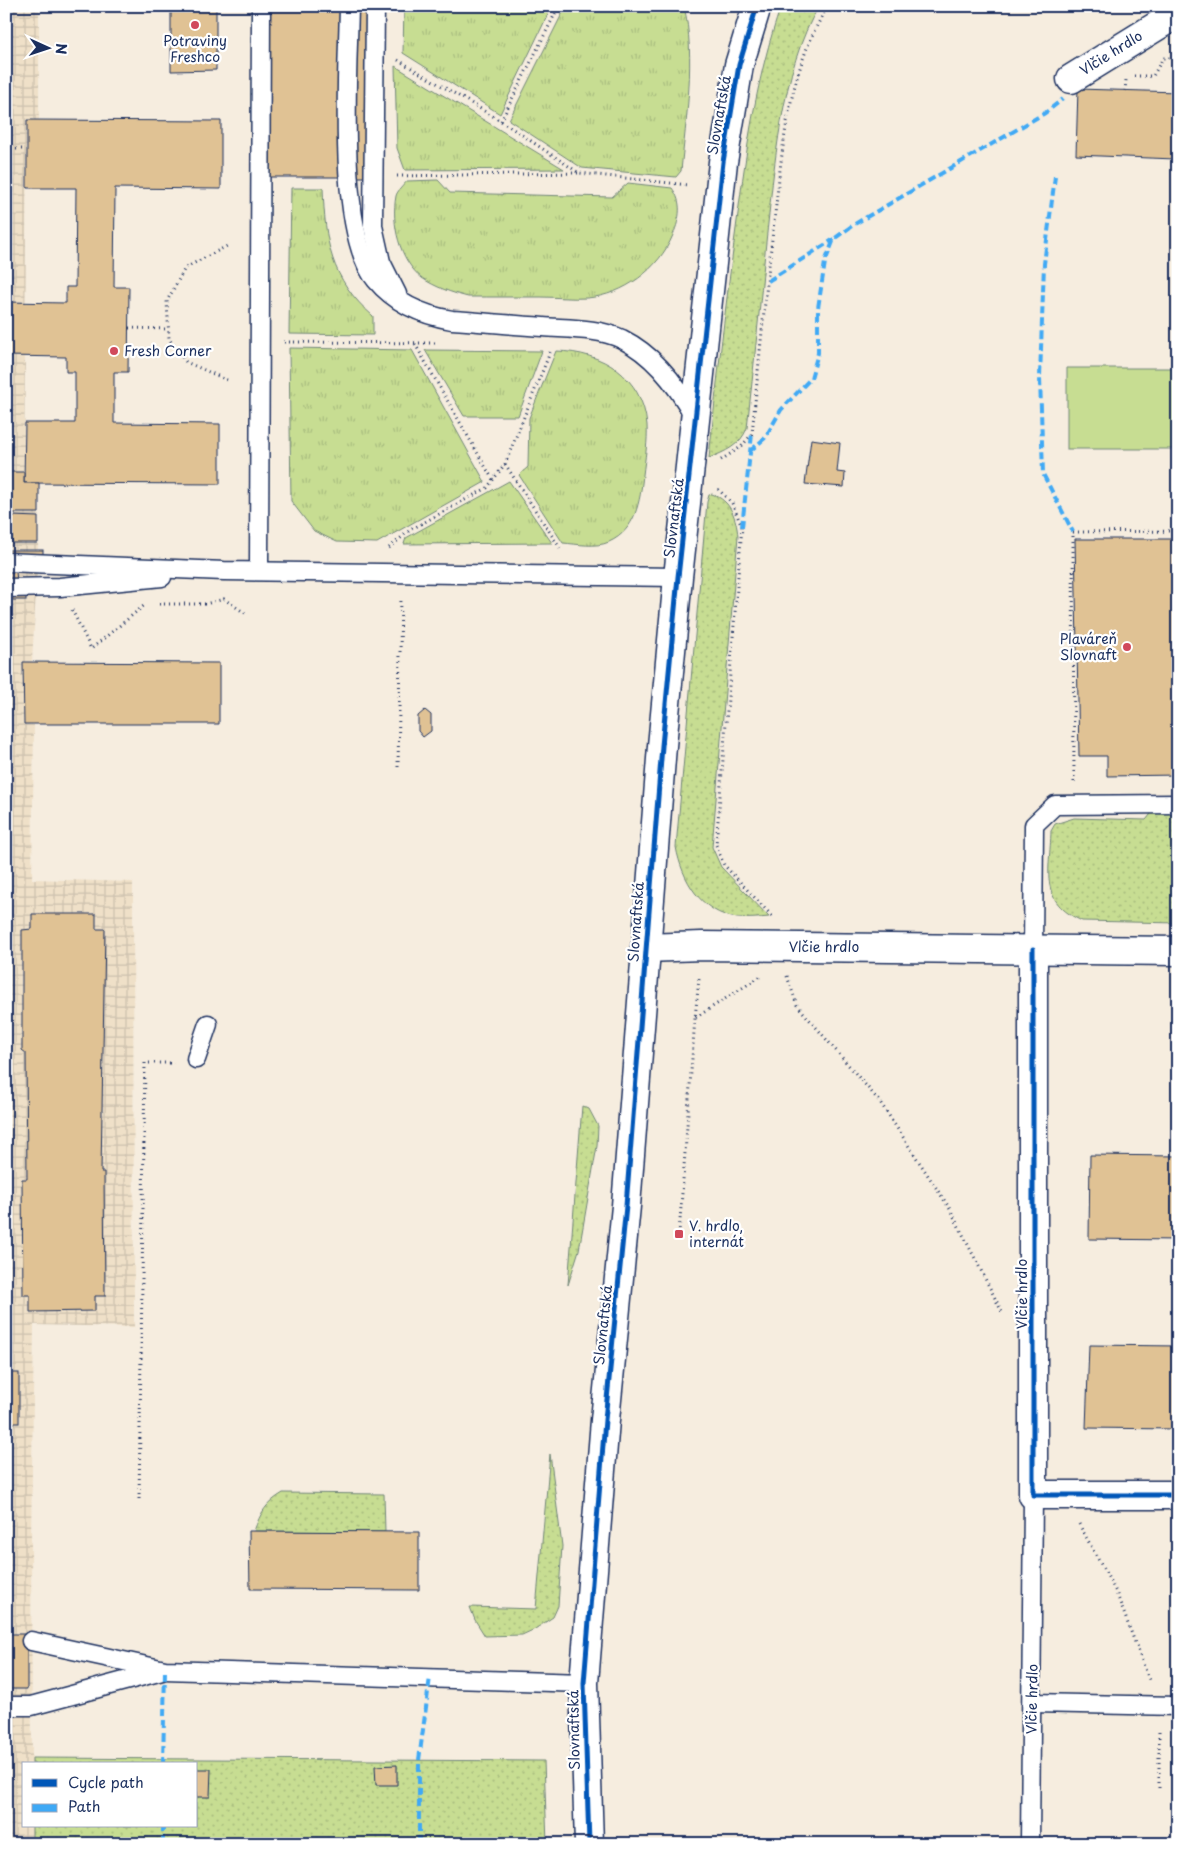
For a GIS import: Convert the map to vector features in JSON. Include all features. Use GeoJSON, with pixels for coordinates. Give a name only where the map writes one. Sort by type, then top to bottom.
{"type":"FeatureCollection","features":[{"type":"Feature","properties":{"kind":"main road","name":"Slovnaftská"},"geometry":{"type":"LineString","coordinates":[[589,1844],[584,1683],[604,1420],[626,1206],[645,948],[678,577],[730,113],[739,65],[757,6]]}},
{"type":"Feature","properties":{"kind":"main road","name":"Vlčie hrdlo"},"geometry":{"type":"LineString","coordinates":[[1071,79],[1178,13]]}},
{"type":"Feature","properties":{"kind":"main road","name":"Vlčie hrdlo"},"geometry":{"type":"LineString","coordinates":[[645,948],[702,946],[1178,951]]}},
{"type":"Feature","properties":{"kind":"main road","name":"Vlčie hrdlo"},"geometry":{"type":"LineString","coordinates":[[1033,1495],[1034,949]]}},
{"type":"Feature","properties":{"kind":"main road"},"geometry":{"type":"LineString","coordinates":[[1033,1495],[1178,1495]]}},
{"type":"Feature","properties":{"kind":"lane"},"geometry":{"type":"LineString","coordinates":[[259,570],[261,6]]}},
{"type":"Feature","properties":{"kind":"lane"},"geometry":{"type":"LineString","coordinates":[[349,6],[348,128],[354,224],[358,246],[375,280],[403,305],[429,316],[452,320],[595,330],[621,339],[640,351],[669,377],[683,394],[696,418]]}},
{"type":"Feature","properties":{"kind":"lane"},"geometry":{"type":"LineString","coordinates":[[375,6],[373,226],[381,262],[403,305]]}},
{"type":"Feature","properties":{"kind":"lane"},"geometry":{"type":"LineString","coordinates":[[6,562],[224,571]]}},
{"type":"Feature","properties":{"kind":"lane"},"geometry":{"type":"LineString","coordinates":[[6,588],[60,587],[224,571],[259,570],[678,577]]}},
{"type":"Feature","properties":{"kind":"lane"},"geometry":{"type":"LineString","coordinates":[[1034,949],[1034,825],[1055,805],[1178,804]]}},
{"type":"Feature","properties":{"kind":"lane"},"geometry":{"type":"LineString","coordinates":[[196,1059],[208,1024]]}},
{"type":"Feature","properties":{"kind":"lane","name":"Vlčie hrdlo"},"geometry":{"type":"LineString","coordinates":[[1030,1844],[1033,1495]]}},
{"type":"Feature","properties":{"kind":"lane"},"geometry":{"type":"LineString","coordinates":[[31,1641],[165,1670],[584,1683]]}},
{"type":"Feature","properties":{"kind":"lane"},"geometry":{"type":"LineString","coordinates":[[6,1706],[30,1706],[165,1670]]}},
{"type":"Feature","properties":{"kind":"lane"},"geometry":{"type":"LineString","coordinates":[[1032,1703],[1178,1706]]}},
{"type":"Feature","properties":{"kind":"path"},"geometry":{"type":"LineString","coordinates":[[501,121],[559,6]]}},
{"type":"Feature","properties":{"kind":"path"},"geometry":{"type":"LineString","coordinates":[[719,461],[741,447],[752,434],[777,196],[794,83],[813,30],[828,6]]}},
{"type":"Feature","properties":{"kind":"path"},"geometry":{"type":"LineString","coordinates":[[391,55],[501,121],[579,173]]}},
{"type":"Feature","properties":{"kind":"path"},"geometry":{"type":"LineString","coordinates":[[1125,91],[1126,77]]}},
{"type":"Feature","properties":{"kind":"path"},"geometry":{"type":"LineString","coordinates":[[6,149],[22,149]]}},
{"type":"Feature","properties":{"kind":"path"},"geometry":{"type":"LineString","coordinates":[[390,176],[579,173],[688,185]]}},
{"type":"Feature","properties":{"kind":"path"},"geometry":{"type":"LineString","coordinates":[[227,380],[186,362],[169,338],[167,301],[185,268],[229,245]]}},
{"type":"Feature","properties":{"kind":"path"},"geometry":{"type":"LineString","coordinates":[[129,328],[169,329]]}},
{"type":"Feature","properties":{"kind":"path"},"geometry":{"type":"LineString","coordinates":[[284,342],[444,344]]}},
{"type":"Feature","properties":{"kind":"path"},"geometry":{"type":"LineString","coordinates":[[415,343],[492,480]]}},
{"type":"Feature","properties":{"kind":"path"},"geometry":{"type":"LineString","coordinates":[[388,549],[410,530],[487,488],[505,464],[553,344]]}},
{"type":"Feature","properties":{"kind":"path"},"geometry":{"type":"LineString","coordinates":[[505,464],[563,551]]}},
{"type":"Feature","properties":{"kind":"path"},"geometry":{"type":"LineString","coordinates":[[719,491],[732,503],[742,527],[716,845],[724,865],[772,916]]}},
{"type":"Feature","properties":{"kind":"path"},"geometry":{"type":"LineString","coordinates":[[1074,770],[1073,532],[1178,531]]}},
{"type":"Feature","properties":{"kind":"path"},"geometry":{"type":"LineString","coordinates":[[60,587],[91,649],[146,604],[205,604],[224,599],[248,615]]}},
{"type":"Feature","properties":{"kind":"path"},"geometry":{"type":"LineString","coordinates":[[398,767],[401,594]]}},
{"type":"Feature","properties":{"kind":"path"},"geometry":{"type":"LineString","coordinates":[[786,971],[797,1005],[880,1102],[950,1209],[1004,1316]]}},
{"type":"Feature","properties":{"kind":"path"},"geometry":{"type":"LineString","coordinates":[[695,1018],[767,973]]}},
{"type":"Feature","properties":{"kind":"path"},"geometry":{"type":"LineString","coordinates":[[679,1234],[699,979]]}},
{"type":"Feature","properties":{"kind":"path"},"geometry":{"type":"LineString","coordinates":[[139,1499],[144,1063],[174,1064]]}},
{"type":"Feature","properties":{"kind":"path"},"geometry":{"type":"LineString","coordinates":[[1063,1495],[1116,1592],[1160,1706],[1159,1788]]}},
{"type":"Feature","properties":{"kind":"shaded area"},"geometry":{"type":"Polygon","coordinates":[[[6,6],[39,6],[39,120],[27,120],[24,482],[39,483],[38,556],[32,662],[23,663],[24,724],[34,725],[32,879],[133,882],[134,1327],[34,1325],[31,1541],[32,1762],[22,1762],[22,1828],[32,1828],[32,1844],[6,1844],[6,6]]]}},
{"type":"Feature","properties":{"kind":"green space"},"geometry":{"type":"Polygon","coordinates":[[[404,6],[552,6],[500,114],[403,53],[404,6]]]}},
{"type":"Feature","properties":{"kind":"green space"},"geometry":{"type":"Polygon","coordinates":[[[566,6],[684,6],[688,26],[690,67],[681,171],[676,177],[582,168],[509,120],[566,6]]]}},
{"type":"Feature","properties":{"kind":"green space"},"geometry":{"type":"Polygon","coordinates":[[[781,6],[819,6],[806,31],[796,59],[781,121],[772,184],[747,428],[737,443],[709,458],[725,310],[749,139],[765,60],[781,6]]]}},
{"type":"Feature","properties":{"kind":"green space"},"geometry":{"type":"Polygon","coordinates":[[[395,66],[564,169],[405,170],[397,148],[395,66]]]}},
{"type":"Feature","properties":{"kind":"green space"},"geometry":{"type":"Polygon","coordinates":[[[438,180],[450,193],[612,197],[628,183],[672,188],[678,199],[679,217],[673,235],[659,259],[639,278],[614,292],[587,298],[468,297],[456,294],[422,278],[408,261],[398,240],[395,207],[398,192],[407,181],[438,180]]]}},
{"type":"Feature","properties":{"kind":"green space"},"geometry":{"type":"Polygon","coordinates":[[[291,188],[323,188],[328,242],[333,258],[347,288],[373,316],[373,335],[289,334],[291,188]]]}},
{"type":"Feature","properties":{"kind":"green space"},"geometry":{"type":"Polygon","coordinates":[[[289,348],[412,350],[485,482],[377,543],[337,542],[314,531],[291,501],[289,348]]]}},
{"type":"Feature","properties":{"kind":"green space"},"geometry":{"type":"Polygon","coordinates":[[[425,350],[542,351],[518,416],[464,416],[425,350]]]}},
{"type":"Feature","properties":{"kind":"green space"},"geometry":{"type":"Polygon","coordinates":[[[556,351],[573,352],[589,356],[617,370],[628,380],[644,408],[647,438],[638,504],[631,522],[625,530],[618,537],[604,544],[563,543],[519,475],[528,467],[529,418],[556,351]]]}},
{"type":"Feature","properties":{"kind":"green space"},"geometry":{"type":"Polygon","coordinates":[[[1067,368],[1178,368],[1178,449],[1067,449],[1067,368]]]}},
{"type":"Feature","properties":{"kind":"green space"},"geometry":{"type":"Polygon","coordinates":[[[509,481],[552,543],[404,544],[406,538],[509,481]]]}},
{"type":"Feature","properties":{"kind":"green space"},"geometry":{"type":"Polygon","coordinates":[[[712,494],[728,505],[736,522],[738,536],[712,847],[721,867],[769,917],[737,918],[724,915],[703,902],[688,883],[676,847],[707,502],[709,495],[712,494]]]}},
{"type":"Feature","properties":{"kind":"green space"},"geometry":{"type":"Polygon","coordinates":[[[1155,809],[1178,810],[1178,923],[1082,921],[1068,913],[1058,904],[1053,895],[1049,872],[1051,831],[1055,824],[1074,818],[1146,820],[1155,809]]]}},
{"type":"Feature","properties":{"kind":"green space"},"geometry":{"type":"Polygon","coordinates":[[[582,1106],[589,1109],[598,1126],[597,1146],[579,1250],[568,1285],[582,1106]]]}},
{"type":"Feature","properties":{"kind":"green space"},"geometry":{"type":"Polygon","coordinates":[[[550,1454],[562,1546],[558,1606],[553,1617],[522,1635],[485,1636],[475,1620],[470,1607],[536,1609],[550,1454]]]}},
{"type":"Feature","properties":{"kind":"green space"},"geometry":{"type":"Polygon","coordinates":[[[283,1493],[384,1494],[385,1532],[254,1531],[265,1509],[272,1500],[283,1493]]]}},
{"type":"Feature","properties":{"kind":"green space"},"geometry":{"type":"Polygon","coordinates":[[[32,1758],[544,1761],[547,1844],[32,1844],[32,1828],[198,1828],[198,1762],[32,1762],[32,1758]]]}},
{"type":"Feature","properties":{"kind":"building"},"geometry":{"type":"Polygon","coordinates":[[[171,6],[216,6],[216,70],[171,71],[171,6]]]}},
{"type":"Feature","properties":{"kind":"building"},"geometry":{"type":"Polygon","coordinates":[[[269,6],[381,6],[381,177],[269,177],[269,6]]]}},
{"type":"Feature","properties":{"kind":"building"},"geometry":{"type":"Polygon","coordinates":[[[1078,89],[1178,92],[1175,159],[1076,155],[1078,89]]]}},
{"type":"Feature","properties":{"kind":"building"},"geometry":{"type":"Polygon","coordinates":[[[1178,90],[1178,138],[1176,138],[1178,90]]]}},
{"type":"Feature","properties":{"kind":"building"},"geometry":{"type":"Polygon","coordinates":[[[27,120],[221,121],[221,189],[115,188],[114,287],[129,287],[128,372],[114,372],[114,423],[220,424],[220,484],[24,483],[25,423],[75,423],[75,372],[66,372],[66,357],[6,356],[6,302],[66,303],[66,287],[75,287],[76,188],[27,188],[27,120]]]}},
{"type":"Feature","properties":{"kind":"building"},"geometry":{"type":"Polygon","coordinates":[[[811,439],[840,443],[837,472],[845,473],[844,487],[805,484],[811,439]]]}},
{"type":"Feature","properties":{"kind":"building"},"geometry":{"type":"Polygon","coordinates":[[[6,472],[24,472],[24,483],[39,483],[39,513],[6,513],[6,472]]]}},
{"type":"Feature","properties":{"kind":"building"},"geometry":{"type":"Polygon","coordinates":[[[12,516],[38,517],[38,543],[12,543],[12,516]]]}},
{"type":"Feature","properties":{"kind":"building","name":"Plaváreň Slovnaft"},"geometry":{"type":"Polygon","coordinates":[[[1075,539],[1178,539],[1178,775],[1107,776],[1107,756],[1079,756],[1075,539]]]}},
{"type":"Feature","properties":{"kind":"building"},"geometry":{"type":"Polygon","coordinates":[[[6,550],[43,550],[43,567],[6,567],[6,550]]]}},
{"type":"Feature","properties":{"kind":"building"},"geometry":{"type":"Polygon","coordinates":[[[6,570],[16,572],[17,581],[6,583],[6,570]]]}},
{"type":"Feature","properties":{"kind":"building"},"geometry":{"type":"Polygon","coordinates":[[[6,580],[26,580],[26,600],[6,600],[6,580]]]}},
{"type":"Feature","properties":{"kind":"building"},"geometry":{"type":"Polygon","coordinates":[[[23,662],[219,663],[219,724],[24,724],[23,662]]]}},
{"type":"Feature","properties":{"kind":"building"},"geometry":{"type":"Polygon","coordinates":[[[425,710],[431,715],[431,731],[423,737],[418,731],[418,716],[425,710]]]}},
{"type":"Feature","properties":{"kind":"building"},"geometry":{"type":"Polygon","coordinates":[[[32,914],[96,914],[96,929],[105,929],[101,1172],[104,1172],[105,1296],[95,1296],[95,1311],[30,1312],[30,1295],[23,1295],[22,1179],[27,1179],[26,1053],[22,1050],[22,930],[32,929],[32,914]]]}},
{"type":"Feature","properties":{"kind":"building"},"geometry":{"type":"Polygon","coordinates":[[[1090,1155],[1178,1156],[1178,1240],[1089,1239],[1090,1155]]]}},
{"type":"Feature","properties":{"kind":"building"},"geometry":{"type":"Polygon","coordinates":[[[1089,1345],[1178,1346],[1178,1429],[1086,1428],[1089,1345]]]}},
{"type":"Feature","properties":{"kind":"building"},"geometry":{"type":"Polygon","coordinates":[[[6,1373],[19,1373],[19,1423],[6,1423],[6,1373]]]}},
{"type":"Feature","properties":{"kind":"building"},"geometry":{"type":"Polygon","coordinates":[[[249,1531],[419,1532],[419,1590],[250,1589],[249,1531]]]}},
{"type":"Feature","properties":{"kind":"building"},"geometry":{"type":"Polygon","coordinates":[[[6,1634],[27,1634],[27,1689],[6,1689],[6,1634]]]}},
{"type":"Feature","properties":{"kind":"building"},"geometry":{"type":"Polygon","coordinates":[[[397,1765],[397,1785],[376,1785],[375,1766],[397,1765]]]}},
{"type":"Feature","properties":{"kind":"building"},"geometry":{"type":"Polygon","coordinates":[[[198,1769],[211,1769],[210,1797],[198,1797],[198,1769]]]}},
{"type":"Feature","properties":{"kind":"marked path"},"geometry":{"type":"LineString","coordinates":[[750,451],[765,438],[781,410],[811,378],[818,353],[818,308],[825,262],[834,239],[853,225],[1045,113],[1063,99]]}},
{"type":"Feature","properties":{"kind":"marked path"},"geometry":{"type":"LineString","coordinates":[[1055,176],[1044,264],[1040,377],[1043,474],[1073,532]]}},
{"type":"Feature","properties":{"kind":"marked path"},"geometry":{"type":"LineString","coordinates":[[768,281],[834,239]]}},
{"type":"Feature","properties":{"kind":"marked path"},"geometry":{"type":"LineString","coordinates":[[742,527],[752,434]]}},
{"type":"Feature","properties":{"kind":"marked path"},"geometry":{"type":"LineString","coordinates":[[163,1762],[165,1670]]}},
{"type":"Feature","properties":{"kind":"marked path"},"geometry":{"type":"LineString","coordinates":[[419,1844],[419,1760],[430,1677]]}},
{"type":"Feature","properties":{"kind":"marked path"},"geometry":{"type":"LineString","coordinates":[[163,1828],[163,1844]]}},
{"type":"Feature","properties":{"kind":"cycle path"},"geometry":{"type":"LineString","coordinates":[[589,1844],[584,1683],[605,1420],[626,1206],[662,746],[678,577],[723,162],[739,65],[757,6]]}},
{"type":"Feature","properties":{"kind":"cycle path"},"geometry":{"type":"LineString","coordinates":[[1033,949],[1033,1495],[1178,1495]]}},
{"type":"Feature","properties":{"kind":"place","name":"Potraviny Freshco"},"geometry":{"type":"Point","coordinates":[195,25]}},
{"type":"Feature","properties":{"kind":"place","name":"Fresh Corner"},"geometry":{"type":"Point","coordinates":[114,351]}},
{"type":"Feature","properties":{"kind":"place","name":"Plaváreň Slovnaft"},"geometry":{"type":"Point","coordinates":[1127,647]}},
{"type":"Feature","properties":{"kind":"place","name":"V. hrdlo, internát"},"geometry":{"type":"Point","coordinates":[679,1234]}}]}
